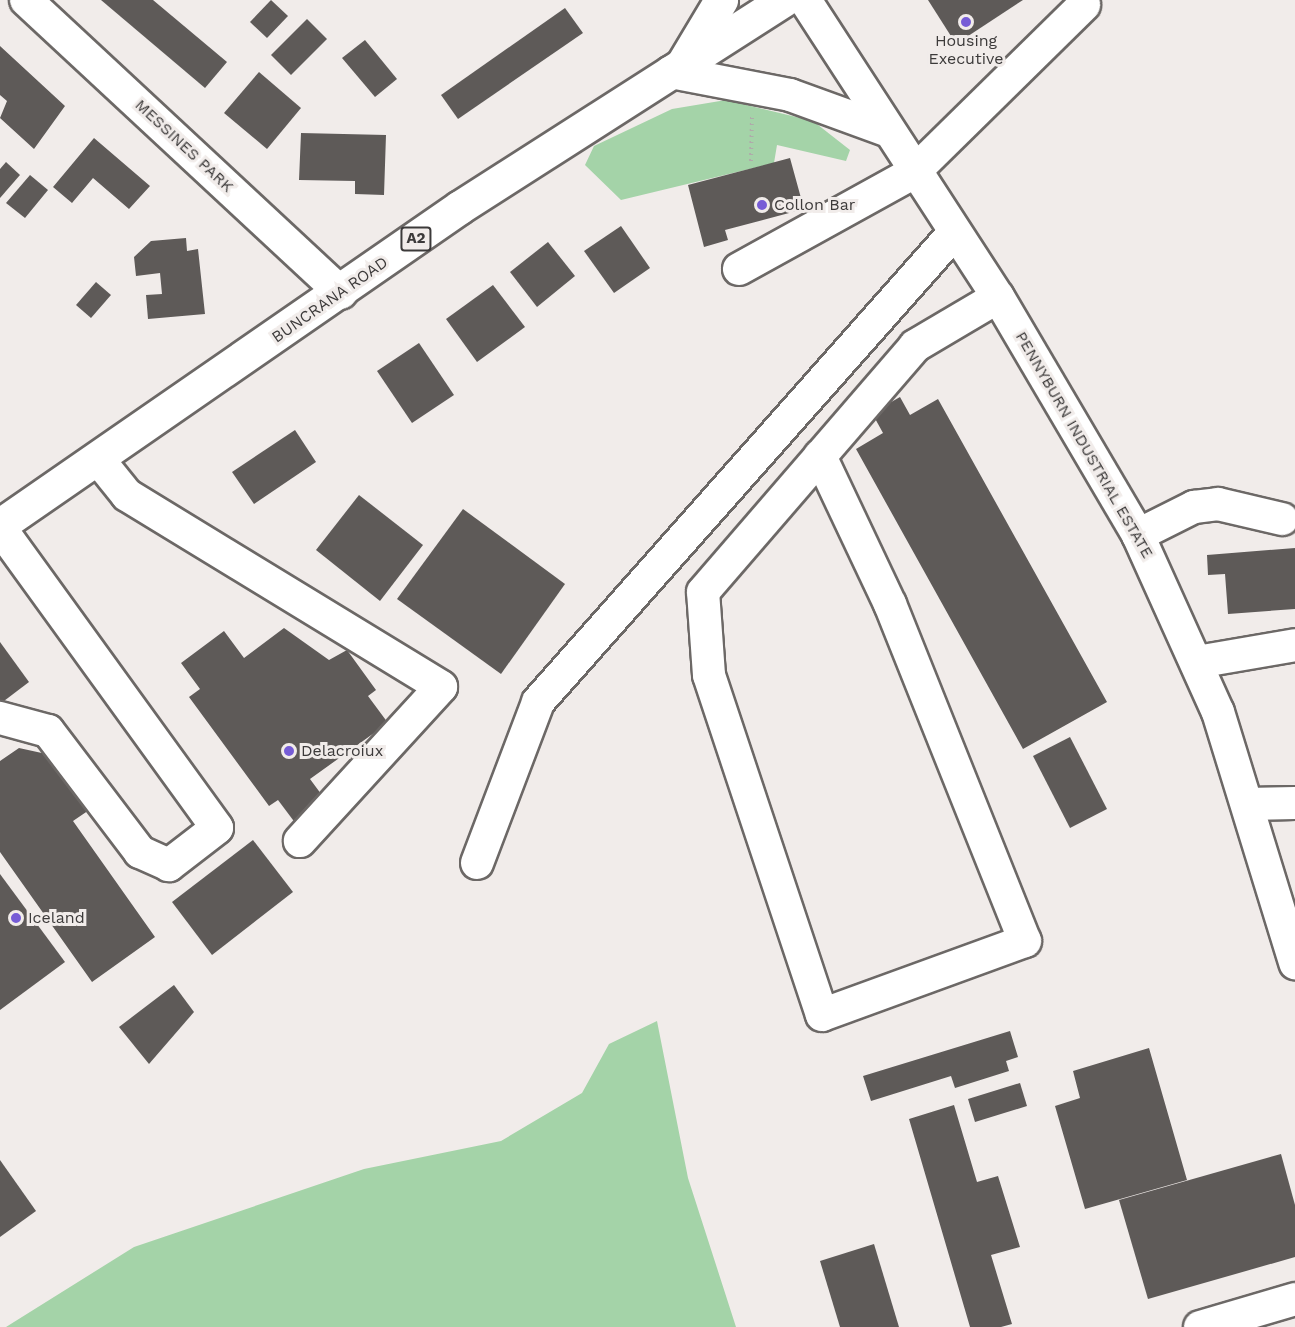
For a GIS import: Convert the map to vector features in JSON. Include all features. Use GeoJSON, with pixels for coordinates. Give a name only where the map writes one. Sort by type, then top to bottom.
{"type":"FeatureCollection","features":[{"type":"Feature","properties":{"kind":"main road"},"geometry":{"type":"LineString","coordinates":[[676,69],[721,0]]}},
{"type":"Feature","properties":{"kind":"main road","name":"BUNCRANA ROAD"},"geometry":{"type":"LineString","coordinates":[[0,526],[341,293],[460,207],[784,0]]}},
{"type":"Feature","properties":{"kind":"street","name":"MESSINES PARK"},"geometry":{"type":"LineString","coordinates":[[26,0],[341,293]]}},
{"type":"Feature","properties":{"kind":"street","name":"PENNYBURN INDUSTRIAL ESTATE"},"geometry":{"type":"LineString","coordinates":[[805,0],[913,173],[998,297],[1138,535],[1197,663],[1247,804],[1295,963]]}},
{"type":"Feature","properties":{"kind":"street"},"geometry":{"type":"LineString","coordinates":[[739,269],[913,173],[1084,5]]}},
{"type":"Feature","properties":{"kind":"street"},"geometry":{"type":"LineString","coordinates":[[676,69],[830,107],[886,130]]}},
{"type":"Feature","properties":{"kind":"street"},"geometry":{"type":"LineString","coordinates":[[477,863],[538,702],[953,234]]}},
{"type":"Feature","properties":{"kind":"street"},"geometry":{"type":"LineString","coordinates":[[820,456],[890,604],[1025,942],[822,1015],[709,675],[703,592],[820,456],[915,346],[998,297]]}},
{"type":"Feature","properties":{"kind":"street"},"geometry":{"type":"LineString","coordinates":[[98,459],[128,495],[441,687],[300,841]]}},
{"type":"Feature","properties":{"kind":"street"},"geometry":{"type":"LineString","coordinates":[[1138,535],[1194,507],[1218,504],[1282,519]]}},
{"type":"Feature","properties":{"kind":"street"},"geometry":{"type":"LineString","coordinates":[[0,526],[217,828],[169,865],[140,852],[48,731],[0,717]]}},
{"type":"Feature","properties":{"kind":"street"},"geometry":{"type":"LineString","coordinates":[[1197,663],[1295,645]]}},
{"type":"Feature","properties":{"kind":"street"},"geometry":{"type":"LineString","coordinates":[[1247,804],[1295,803]]}},
{"type":"Feature","properties":{"kind":"street"},"geometry":{"type":"LineString","coordinates":[[1200,1327],[1295,1299]]}},
{"type":"Feature","properties":{"kind":"path"},"geometry":{"type":"LineString","coordinates":[[751,161],[752,87]]}},
{"type":"Feature","properties":{"kind":"green space"},"geometry":{"type":"Polygon","coordinates":[[[726,100],[813,121],[850,150],[846,161],[777,145],[774,163],[621,200],[585,165],[594,146],[672,109],[726,100]]]}},
{"type":"Feature","properties":{"kind":"green space"},"geometry":{"type":"Polygon","coordinates":[[[657,1021],[688,1178],[736,1327],[6,1327],[134,1247],[364,1169],[501,1141],[582,1093],[609,1044],[657,1021]]]}},
{"type":"Feature","properties":{"kind":"building"},"geometry":{"type":"Polygon","coordinates":[[[101,0],[153,0],[227,62],[205,88],[101,0]]]}},
{"type":"Feature","properties":{"kind":"building"},"geometry":{"type":"Polygon","coordinates":[[[271,0],[288,16],[267,38],[250,22],[271,0]]]}},
{"type":"Feature","properties":{"kind":"building","name":"Housing Executive"},"geometry":{"type":"Polygon","coordinates":[[[928,0],[1023,0],[956,44],[928,0]]]}},
{"type":"Feature","properties":{"kind":"building"},"geometry":{"type":"Polygon","coordinates":[[[565,8],[583,33],[458,119],[441,95],[565,8]]]}},
{"type":"Feature","properties":{"kind":"building"},"geometry":{"type":"Polygon","coordinates":[[[307,19],[327,39],[291,75],[271,55],[307,19]]]}},
{"type":"Feature","properties":{"kind":"building"},"geometry":{"type":"Polygon","coordinates":[[[365,40],[397,79],[375,97],[342,58],[365,40]]]}},
{"type":"Feature","properties":{"kind":"building"},"geometry":{"type":"Polygon","coordinates":[[[0,46],[65,106],[34,149],[0,118],[7,101],[0,95],[0,46]]]}},
{"type":"Feature","properties":{"kind":"building"},"geometry":{"type":"Polygon","coordinates":[[[259,72],[301,108],[267,149],[224,113],[259,72]]]}},
{"type":"Feature","properties":{"kind":"building"},"geometry":{"type":"Polygon","coordinates":[[[301,133],[386,135],[384,195],[355,194],[355,181],[299,180],[301,133]]]}},
{"type":"Feature","properties":{"kind":"building"},"geometry":{"type":"Polygon","coordinates":[[[94,138],[150,186],[129,209],[93,178],[72,203],[53,187],[94,138]]]}},
{"type":"Feature","properties":{"kind":"building"},"geometry":{"type":"Polygon","coordinates":[[[790,158],[804,209],[725,230],[728,240],[704,247],[688,185],[790,158]]]}},
{"type":"Feature","properties":{"kind":"building"},"geometry":{"type":"Polygon","coordinates":[[[6,162],[20,175],[0,198],[0,169],[6,162]]]}},
{"type":"Feature","properties":{"kind":"building"},"geometry":{"type":"Polygon","coordinates":[[[30,175],[48,190],[25,218],[6,203],[30,175]]]}},
{"type":"Feature","properties":{"kind":"building"},"geometry":{"type":"Polygon","coordinates":[[[621,226],[650,268],[614,293],[584,251],[621,226]]]}},
{"type":"Feature","properties":{"kind":"building"},"geometry":{"type":"Polygon","coordinates":[[[186,238],[187,251],[198,249],[205,314],[148,319],[146,295],[162,294],[160,273],[136,276],[134,257],[151,241],[186,238]]]}},
{"type":"Feature","properties":{"kind":"building"},"geometry":{"type":"Polygon","coordinates":[[[548,242],[575,276],[537,307],[510,272],[548,242]]]}},
{"type":"Feature","properties":{"kind":"building"},"geometry":{"type":"Polygon","coordinates":[[[96,282],[111,295],[91,318],[76,305],[96,282]]]}},
{"type":"Feature","properties":{"kind":"building"},"geometry":{"type":"Polygon","coordinates":[[[493,285],[525,327],[477,362],[446,319],[493,285]]]}},
{"type":"Feature","properties":{"kind":"building"},"geometry":{"type":"Polygon","coordinates":[[[419,343],[454,395],[412,423],[377,371],[419,343]]]}},
{"type":"Feature","properties":{"kind":"building"},"geometry":{"type":"Polygon","coordinates":[[[900,397],[910,415],[938,399],[1107,702],[1023,749],[856,449],[883,433],[872,413],[900,397]]]}},
{"type":"Feature","properties":{"kind":"building"},"geometry":{"type":"Polygon","coordinates":[[[295,430],[316,462],[254,504],[232,472],[295,430]]]}},
{"type":"Feature","properties":{"kind":"building"},"geometry":{"type":"Polygon","coordinates":[[[359,495],[423,545],[380,601],[316,550],[359,495]]]}},
{"type":"Feature","properties":{"kind":"building"},"geometry":{"type":"Polygon","coordinates":[[[463,509],[565,584],[501,674],[397,599],[463,509]]]}},
{"type":"Feature","properties":{"kind":"building"},"geometry":{"type":"Polygon","coordinates":[[[1295,548],[1295,609],[1228,614],[1225,574],[1208,575],[1207,555],[1295,548]]]}},
{"type":"Feature","properties":{"kind":"building","name":"Delacroiux"},"geometry":{"type":"Polygon","coordinates":[[[284,628],[329,660],[347,650],[376,690],[368,696],[388,723],[310,779],[327,802],[296,824],[278,800],[269,806],[189,697],[200,689],[181,663],[224,631],[244,658],[284,628]]]}},
{"type":"Feature","properties":{"kind":"building"},"geometry":{"type":"Polygon","coordinates":[[[0,642],[29,682],[0,704],[0,642]]]}},
{"type":"Feature","properties":{"kind":"building"},"geometry":{"type":"Polygon","coordinates":[[[1070,737],[1107,809],[1070,828],[1033,756],[1070,737]]]}},
{"type":"Feature","properties":{"kind":"building"},"geometry":{"type":"Polygon","coordinates":[[[19,748],[60,757],[95,806],[73,821],[155,937],[92,982],[0,852],[0,761],[19,748]]]}},
{"type":"Feature","properties":{"kind":"building"},"geometry":{"type":"Polygon","coordinates":[[[253,840],[293,892],[212,955],[172,902],[253,840]]]}},
{"type":"Feature","properties":{"kind":"building","name":"Iceland"},"geometry":{"type":"Polygon","coordinates":[[[0,874],[65,962],[0,1010],[0,874]]]}},
{"type":"Feature","properties":{"kind":"building"},"geometry":{"type":"Polygon","coordinates":[[[174,985],[194,1012],[149,1064],[119,1027],[174,985]]]}},
{"type":"Feature","properties":{"kind":"building"},"geometry":{"type":"Polygon","coordinates":[[[1010,1031],[1018,1057],[1006,1061],[1009,1071],[955,1088],[951,1076],[871,1101],[863,1076],[1010,1031]]]}},
{"type":"Feature","properties":{"kind":"building"},"geometry":{"type":"Polygon","coordinates":[[[1149,1048],[1187,1180],[1085,1209],[1055,1106],[1080,1098],[1073,1071],[1149,1048]]]}},
{"type":"Feature","properties":{"kind":"building"},"geometry":{"type":"Polygon","coordinates":[[[1020,1083],[1027,1106],[975,1122],[968,1099],[1020,1083]]]}},
{"type":"Feature","properties":{"kind":"building"},"geometry":{"type":"Polygon","coordinates":[[[954,1105],[977,1182],[998,1176],[1020,1247],[991,1255],[1012,1324],[1001,1327],[970,1327],[909,1119],[954,1105]]]}},
{"type":"Feature","properties":{"kind":"building"},"geometry":{"type":"Polygon","coordinates":[[[1281,1154],[1295,1205],[1295,1257],[1148,1299],[1119,1200],[1281,1154]]]}},
{"type":"Feature","properties":{"kind":"building"},"geometry":{"type":"Polygon","coordinates":[[[0,1160],[36,1211],[0,1237],[0,1160]]]}},
{"type":"Feature","properties":{"kind":"building"},"geometry":{"type":"Polygon","coordinates":[[[874,1244],[899,1327],[840,1327],[820,1261],[874,1244]]]}},
{"type":"Feature","properties":{"kind":"place","name":"Housing Executive"},"geometry":{"type":"Point","coordinates":[966,22]}},
{"type":"Feature","properties":{"kind":"place","name":"Collon Bar"},"geometry":{"type":"Point","coordinates":[762,205]}},
{"type":"Feature","properties":{"kind":"place","name":"Delacroiux"},"geometry":{"type":"Point","coordinates":[289,751]}},
{"type":"Feature","properties":{"kind":"place","name":"Iceland"},"geometry":{"type":"Point","coordinates":[16,918]}}]}
